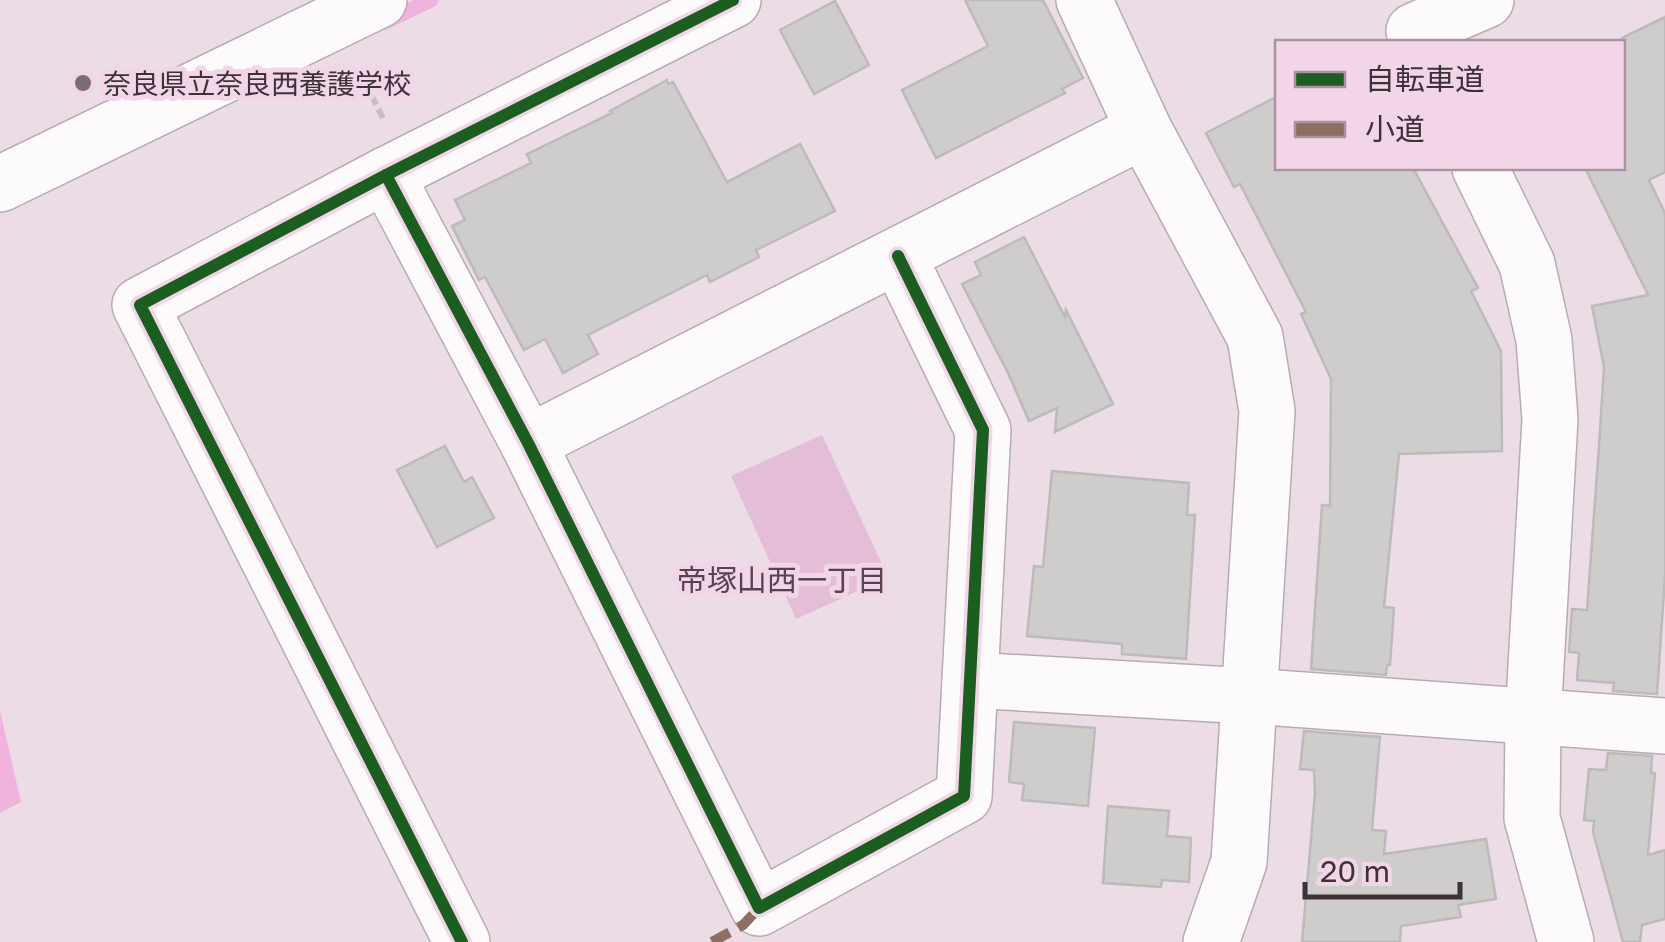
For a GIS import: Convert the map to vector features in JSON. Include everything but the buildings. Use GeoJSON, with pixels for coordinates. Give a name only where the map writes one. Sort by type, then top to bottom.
{"type":"FeatureCollection","features":[{"type":"Feature","properties":{"kind":"street"},"geometry":{"type":"LineString","coordinates":[[462,942],[140,305],[733,0]]}},
{"type":"Feature","properties":{"kind":"street"},"geometry":{"type":"LineString","coordinates":[[1084,0],[1144,130],[1255,338],[1267,411],[1239,862],[1212,942]]}},
{"type":"Feature","properties":{"kind":"street"},"geometry":{"type":"LineString","coordinates":[[1411,25],[1486,0]]}},
{"type":"Feature","properties":{"kind":"street"},"geometry":{"type":"LineString","coordinates":[[0,184],[356,11]]}},
{"type":"Feature","properties":{"kind":"street"},"geometry":{"type":"LineString","coordinates":[[528,444],[1144,130]]}},
{"type":"Feature","properties":{"kind":"street"},"geometry":{"type":"LineString","coordinates":[[397,170],[528,444],[759,908],[964,796],[983,430],[898,256]]}},
{"type":"Feature","properties":{"kind":"street"},"geometry":{"type":"LineString","coordinates":[[1481,170],[1527,264],[1544,340],[1550,418],[1533,719],[1532,818],[1566,942]]}},
{"type":"Feature","properties":{"kind":"street"},"geometry":{"type":"LineString","coordinates":[[970,680],[1665,726]]}},
{"type":"Feature","properties":{"kind":"path"},"geometry":{"type":"LineString","coordinates":[[356,11],[397,170]]}},
{"type":"Feature","properties":{"kind":"shaded area"},"geometry":{"type":"Polygon","coordinates":[[[822,435],[888,577],[796,619],[731,476],[822,435]]]}},
{"type":"Feature","properties":{"kind":"shaded area"},"geometry":{"type":"Polygon","coordinates":[[[0,711],[21,802],[0,813],[0,711]]]}},
{"type":"Feature","properties":{"kind":"waterway"},"geometry":{"type":"LineString","coordinates":[[385,22],[431,0]]}},
{"type":"Feature","properties":{"kind":"marked path"},"geometry":{"type":"LineString","coordinates":[[712,942],[743,925],[759,908]]}},
{"type":"Feature","properties":{"kind":"cycle path"},"geometry":{"type":"LineString","coordinates":[[462,942],[140,305],[386,175],[733,0]]}},
{"type":"Feature","properties":{"kind":"cycle path"},"geometry":{"type":"LineString","coordinates":[[386,175],[528,443],[759,908],[964,796],[983,430],[898,256]]}},
{"type":"Feature","properties":{"kind":"place","name":"奈良県立奈良西養護学校"},"geometry":{"type":"Point","coordinates":[83,83]}},
{"type":"Feature","properties":{"kind":"district","name":"帝塚山西一丁目"},"geometry":{"type":"Point","coordinates":[782,580]}}]}
